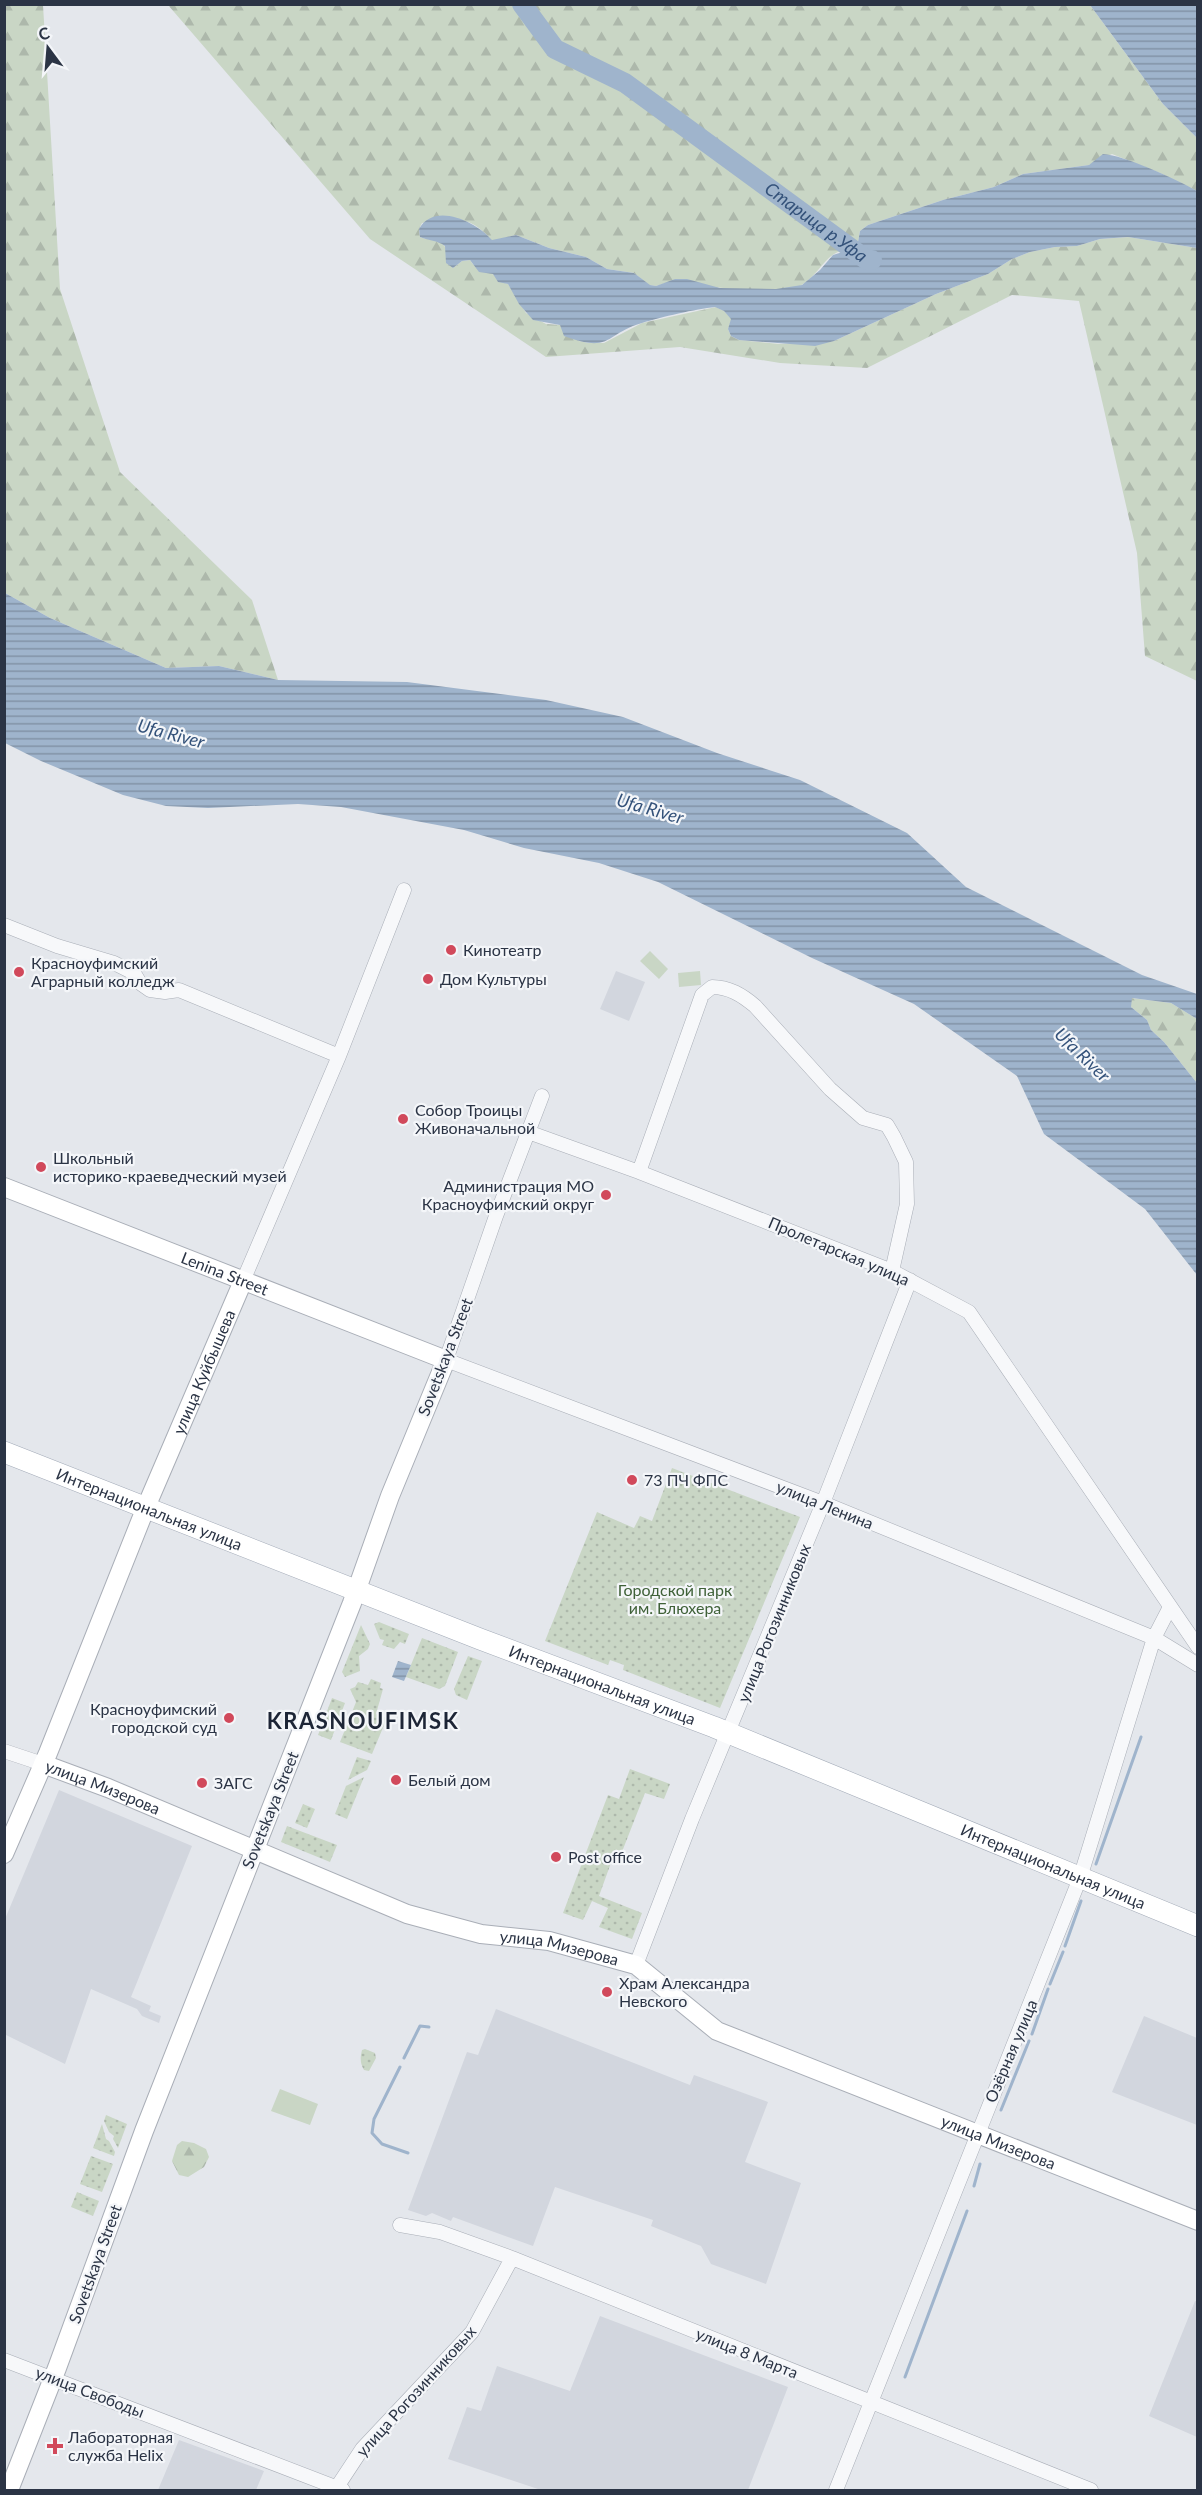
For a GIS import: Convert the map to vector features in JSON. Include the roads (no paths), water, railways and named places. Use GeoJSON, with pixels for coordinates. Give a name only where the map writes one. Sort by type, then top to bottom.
{"type":"FeatureCollection","features":[{"type":"Feature","properties":{"kind":"main road","name":"Lenina Street"},"geometry":{"type":"LineString","coordinates":[[4,1187],[446,1359]]}},
{"type":"Feature","properties":{"kind":"main road","name":"улица Куйбышева"},"geometry":{"type":"LineString","coordinates":[[4,1854],[43,1764],[146,1507],[243,1281]]}},
{"type":"Feature","properties":{"kind":"main road","name":"Sovetskaya Street"},"geometry":{"type":"LineString","coordinates":[[9,2490],[144,2131],[228,1914],[255,1851],[390,1496],[446,1359]]}},
{"type":"Feature","properties":{"kind":"main road","name":"Интернациональная улица"},"geometry":{"type":"LineString","coordinates":[[4,1452],[729,1734],[1197,1926]]}},
{"type":"Feature","properties":{"kind":"main road","name":"улица Мизерова"},"geometry":{"type":"LineString","coordinates":[[43,1764],[108,1788],[407,1914],[481,1934],[549,1941],[636,1965],[717,2031],[1197,2221]]}},
{"type":"Feature","properties":{"kind":"street","name":"улица Куйбышева"},"geometry":{"type":"LineString","coordinates":[[243,1281],[339,1056],[404,890]]}},
{"type":"Feature","properties":{"kind":"street"},"geometry":{"type":"LineString","coordinates":[[4,925],[57,946],[114,963],[134,973],[140,983],[150,990],[165,992],[179,990],[339,1056]]}},
{"type":"Feature","properties":{"kind":"street"},"geometry":{"type":"LineString","coordinates":[[639,1172],[702,995],[708,988],[726,988],[747,1000],[830,1089],[863,1118],[887,1125],[906,1162],[907,1204],[892,1271]]}},
{"type":"Feature","properties":{"kind":"street","name":"Sovetskaya Street"},"geometry":{"type":"LineString","coordinates":[[446,1359],[542,1096]]}},
{"type":"Feature","properties":{"kind":"street","name":"Пролетарская улица"},"geometry":{"type":"LineString","coordinates":[[528,1132],[639,1172],[892,1271],[969,1312],[1197,1647]]}},
{"type":"Feature","properties":{"kind":"street","name":"улица Рогозинниковых"},"geometry":{"type":"LineString","coordinates":[[636,1965],[692,1819],[823,1503],[910,1280]]}},
{"type":"Feature","properties":{"kind":"street","name":"улица Ленина"},"geometry":{"type":"LineString","coordinates":[[446,1359],[823,1503],[1154,1638],[1197,1665]]}},
{"type":"Feature","properties":{"kind":"street","name":"Озёрная улица"},"geometry":{"type":"LineString","coordinates":[[836,2490],[1080,1878],[1154,1638],[1170,1607]]}},
{"type":"Feature","properties":{"kind":"street","name":"улица Мизерова"},"geometry":{"type":"LineString","coordinates":[[4,1751],[43,1764]]}},
{"type":"Feature","properties":{"kind":"street","name":"улица 8 Марта"},"geometry":{"type":"LineString","coordinates":[[400,2224],[440,2232],[512,2258],[1091,2490]]}},
{"type":"Feature","properties":{"kind":"street","name":"улица Рогозинниковых"},"geometry":{"type":"LineString","coordinates":[[338,2489],[362,2450],[472,2332],[512,2258]]}},
{"type":"Feature","properties":{"kind":"street","name":"улица Свободы"},"geometry":{"type":"LineString","coordinates":[[4,2360],[338,2489]]}},
{"type":"Feature","properties":{"kind":"water"},"geometry":{"type":"Polygon","coordinates":[[[1090,5],[1197,5],[1197,138],[1163,104],[1090,5]]]}},
{"type":"Feature","properties":{"kind":"water"},"geometry":{"type":"Polygon","coordinates":[[[1103,154],[1137,163],[1197,191],[1197,248],[1128,237],[1100,239],[1077,246],[1030,252],[1012,259],[988,274],[936,294],[834,341],[815,346],[739,340],[731,336],[728,329],[731,319],[724,311],[715,307],[678,313],[642,323],[600,343],[580,341],[564,336],[560,325],[533,320],[519,304],[508,284],[498,282],[493,274],[479,272],[470,260],[462,261],[453,268],[446,263],[445,246],[420,237],[419,229],[435,216],[445,215],[466,221],[492,240],[516,235],[549,248],[586,257],[607,269],[634,273],[650,285],[656,286],[675,279],[687,279],[720,288],[776,289],[802,285],[833,255],[846,251],[858,242],[860,231],[868,225],[943,200],[994,187],[1023,174],[1089,165],[1103,154]]]}},
{"type":"Feature","properties":{"kind":"water","name":"Ufa River"},"geometry":{"type":"Polygon","coordinates":[[[5,593],[50,618],[166,668],[219,666],[278,680],[407,682],[546,700],[623,717],[717,753],[800,780],[907,833],[966,887],[1142,975],[1197,994],[1197,1019],[1171,1003],[1132,998],[1131,1007],[1147,1020],[1151,1030],[1164,1042],[1197,1083],[1197,1275],[1145,1209],[1044,1134],[1017,1076],[914,1004],[812,958],[658,882],[599,863],[524,848],[464,830],[341,807],[298,804],[208,808],[166,806],[123,795],[41,761],[5,743],[5,593]]]}},
{"type":"Feature","properties":{"kind":"water"},"geometry":{"type":"Polygon","coordinates":[[[398,1661],[411,1665],[404,1681],[392,1677],[398,1661]]]}},
{"type":"Feature","properties":{"kind":"waterway","name":"Старица р.Уфа"},"geometry":{"type":"LineString","coordinates":[[522,4],[555,49],[625,83],[867,260],[872,260]]}},
{"type":"Feature","properties":{"kind":"waterway"},"geometry":{"type":"LineString","coordinates":[[1096,1864],[1141,1737]]}},
{"type":"Feature","properties":{"kind":"waterway"},"geometry":{"type":"LineString","coordinates":[[1065,1946],[1081,1901]]}},
{"type":"Feature","properties":{"kind":"waterway"},"geometry":{"type":"LineString","coordinates":[[1050,1984],[1063,1952]]}},
{"type":"Feature","properties":{"kind":"waterway"},"geometry":{"type":"LineString","coordinates":[[1032,2034],[1048,1989]]}},
{"type":"Feature","properties":{"kind":"waterway"},"geometry":{"type":"LineString","coordinates":[[404,2058],[420,2026],[429,2027]]}},
{"type":"Feature","properties":{"kind":"waterway"},"geometry":{"type":"LineString","coordinates":[[1001,2110],[1029,2041]]}},
{"type":"Feature","properties":{"kind":"waterway"},"geometry":{"type":"LineString","coordinates":[[400,2067],[374,2119],[372,2133],[382,2144],[408,2153]]}},
{"type":"Feature","properties":{"kind":"waterway"},"geometry":{"type":"LineString","coordinates":[[974,2186],[980,2164]]}},
{"type":"Feature","properties":{"kind":"waterway"},"geometry":{"type":"LineString","coordinates":[[905,2377],[967,2211]]}},
{"type":"Feature","properties":{"kind":"place","name":"Кинотеатр"},"geometry":{"type":"Point","coordinates":[451,950]}},
{"type":"Feature","properties":{"kind":"place","name":"Красноуфимский Аграрный колледж"},"geometry":{"type":"Point","coordinates":[19,972]}},
{"type":"Feature","properties":{"kind":"place","name":"Дом Культуры"},"geometry":{"type":"Point","coordinates":[428,979]}},
{"type":"Feature","properties":{"kind":"place","name":"Собор Троицы Живоначальной"},"geometry":{"type":"Point","coordinates":[403,1119]}},
{"type":"Feature","properties":{"kind":"place","name":"Школьный историко-краеведческий музей"},"geometry":{"type":"Point","coordinates":[41,1167]}},
{"type":"Feature","properties":{"kind":"place","name":"Администрация МО Красноуфимский округ"},"geometry":{"type":"Point","coordinates":[606,1195]}},
{"type":"Feature","properties":{"kind":"place","name":"73 ПЧ ФПС"},"geometry":{"type":"Point","coordinates":[632,1480]}},
{"type":"Feature","properties":{"kind":"place","name":"Красноуфимский городской суд"},"geometry":{"type":"Point","coordinates":[229,1718]}},
{"type":"Feature","properties":{"kind":"place","name":"Белый дом"},"geometry":{"type":"Point","coordinates":[396,1780]}},
{"type":"Feature","properties":{"kind":"place","name":"ЗАГС"},"geometry":{"type":"Point","coordinates":[202,1783]}},
{"type":"Feature","properties":{"kind":"place","name":"Post office"},"geometry":{"type":"Point","coordinates":[556,1857]}},
{"type":"Feature","properties":{"kind":"place","name":"Храм Александра Невского"},"geometry":{"type":"Point","coordinates":[607,1992]}},
{"type":"Feature","properties":{"kind":"place","name":"Лабораторная служба Helix"},"geometry":{"type":"Point","coordinates":[55,2446]}},
{"type":"Feature","properties":{"kind":"district","name":"KRASNOUFIMSK"},"geometry":{"type":"Point","coordinates":[363,1721]}},
{"type":"Feature","properties":{"kind":"park label","name":"Городской парк им. Блюхера"},"geometry":{"type":"Point","coordinates":[675,1599]}}]}
